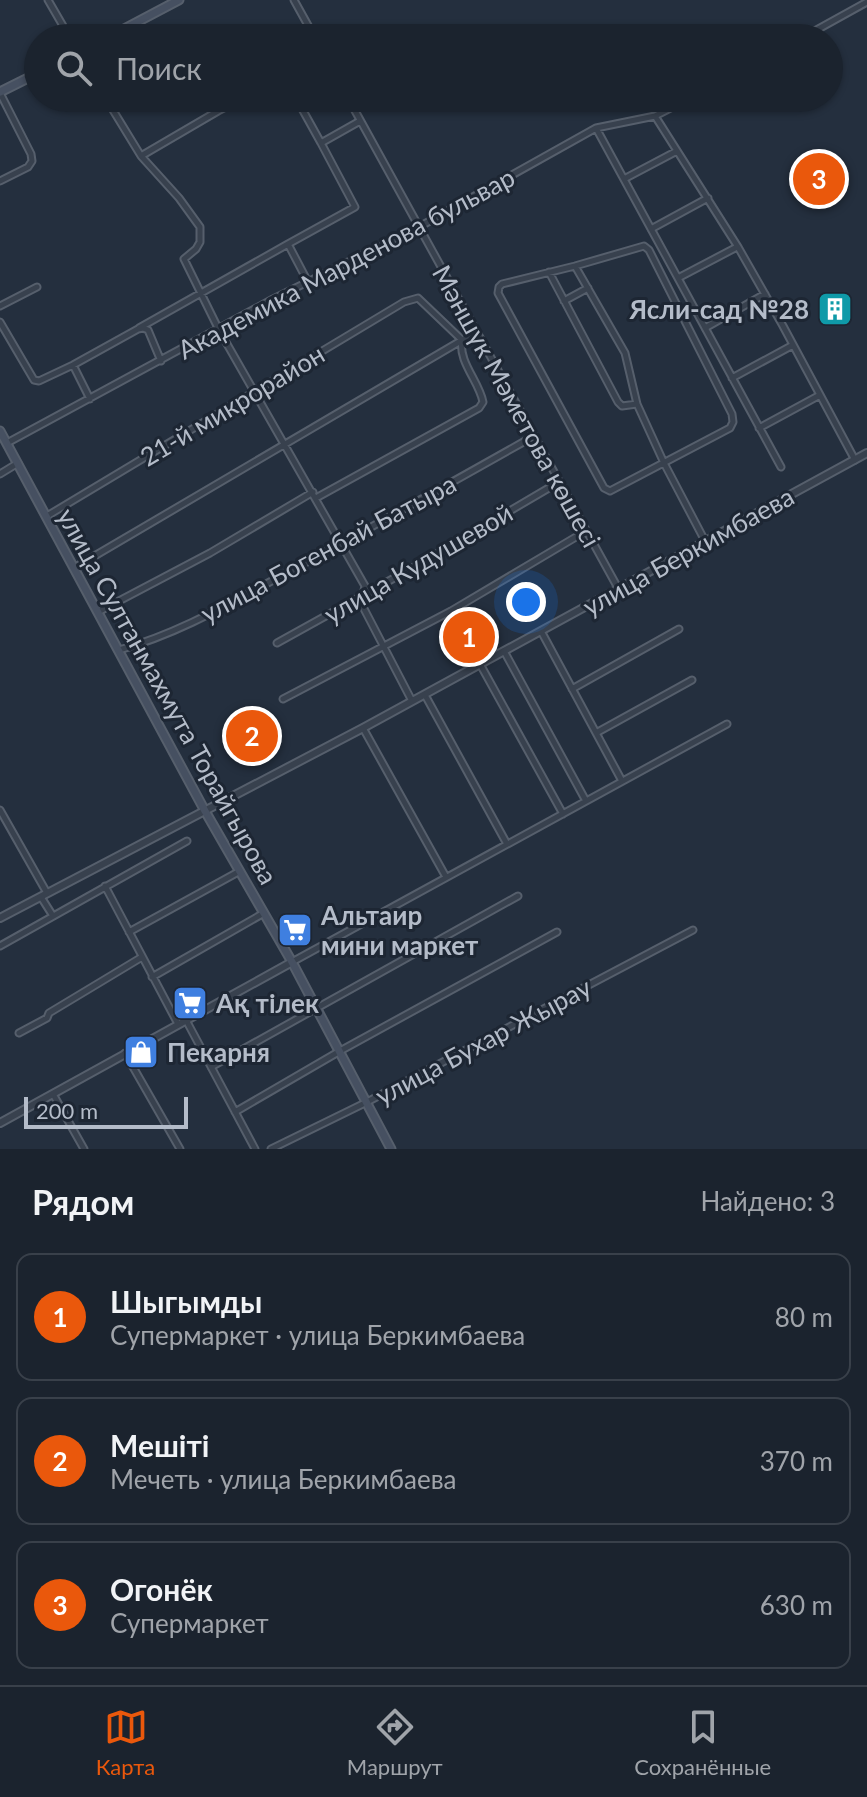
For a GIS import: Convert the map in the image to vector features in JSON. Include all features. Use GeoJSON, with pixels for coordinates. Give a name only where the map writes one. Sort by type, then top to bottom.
{"type":"FeatureCollection","features":[{"type":"Feature","properties":{"kind":"main road"},"geometry":{"type":"LineString","coordinates":[[134,24],[179,0]]}},
{"type":"Feature","properties":{"kind":"main road"},"geometry":{"type":"LineString","coordinates":[[0,93],[24,80]]}},
{"type":"Feature","properties":{"kind":"main road","name":"улица Султанмахмута Торайгырова"},"geometry":{"type":"LineString","coordinates":[[0,431],[205,811],[318,1009],[389,1148]]}},
{"type":"Feature","properties":{"kind":"street"},"geometry":{"type":"LineString","coordinates":[[48,0],[62,24]]}},
{"type":"Feature","properties":{"kind":"street"},"geometry":{"type":"LineString","coordinates":[[294,0],[307,24]]}},
{"type":"Feature","properties":{"kind":"street"},"geometry":{"type":"LineString","coordinates":[[827,24],[867,2]]}},
{"type":"Feature","properties":{"kind":"street"},"geometry":{"type":"LineString","coordinates":[[0,93],[32,161],[28,167],[0,181]]}},
{"type":"Feature","properties":{"kind":"street"},"geometry":{"type":"LineString","coordinates":[[114,112],[141,156],[200,227],[200,242],[184,259],[219,330],[365,586],[361,603],[412,701]]}},
{"type":"Feature","properties":{"kind":"street"},"geometry":{"type":"LineString","coordinates":[[141,156],[216,112]]}},
{"type":"Feature","properties":{"kind":"street"},"geometry":{"type":"LineString","coordinates":[[0,322],[34,380],[39,381],[355,207],[304,112]]}},
{"type":"Feature","properties":{"kind":"street","name":"Мәншүк Мәметова көшесі"},"geometry":{"type":"LineString","coordinates":[[355,112],[618,588]]}},
{"type":"Feature","properties":{"kind":"street","name":"Академика Марденова бульвар"},"geometry":{"type":"LineString","coordinates":[[7,443],[308,282],[419,227],[596,128],[663,112]]}},
{"type":"Feature","properties":{"kind":"street"},"geometry":{"type":"LineString","coordinates":[[655,116],[738,247],[855,460]]}},
{"type":"Feature","properties":{"kind":"street"},"geometry":{"type":"LineString","coordinates":[[321,143],[360,121]]}},
{"type":"Feature","properties":{"kind":"street"},"geometry":{"type":"LineString","coordinates":[[596,128],[781,467]]}},
{"type":"Feature","properties":{"kind":"street"},"geometry":{"type":"LineString","coordinates":[[624,179],[677,151]]}},
{"type":"Feature","properties":{"kind":"street"},"geometry":{"type":"LineString","coordinates":[[651,229],[708,198]]}},
{"type":"Feature","properties":{"kind":"street"},"geometry":{"type":"LineString","coordinates":[[288,244],[308,282]]}},
{"type":"Feature","properties":{"kind":"street"},"geometry":{"type":"LineString","coordinates":[[647,247],[732,414],[730,428],[610,491],[604,488],[498,293],[502,284],[575,266],[647,247]]}},
{"type":"Feature","properties":{"kind":"street"},"geometry":{"type":"LineString","coordinates":[[678,278],[738,247]]}},
{"type":"Feature","properties":{"kind":"street"},"geometry":{"type":"LineString","coordinates":[[575,266],[625,353],[637,404],[705,541]]}},
{"type":"Feature","properties":{"kind":"street"},"geometry":{"type":"LineString","coordinates":[[549,272],[618,402],[622,406],[637,404]]}},
{"type":"Feature","properties":{"kind":"street"},"geometry":{"type":"LineString","coordinates":[[0,306],[37,287]]}},
{"type":"Feature","properties":{"kind":"street"},"geometry":{"type":"LineString","coordinates":[[564,301],[588,288]]}},
{"type":"Feature","properties":{"kind":"street"},"geometry":{"type":"LineString","coordinates":[[705,328],[765,294]]}},
{"type":"Feature","properties":{"kind":"street","name":"21-й микрорайон"},"geometry":{"type":"LineString","coordinates":[[47,516],[404,302],[418,298],[462,340]]}},
{"type":"Feature","properties":{"kind":"street"},"geometry":{"type":"LineString","coordinates":[[138,329],[148,330],[161,361]]}},
{"type":"Feature","properties":{"kind":"street"},"geometry":{"type":"LineString","coordinates":[[74,568],[476,332]]}},
{"type":"Feature","properties":{"kind":"street","name":"улица Богенбай Батыра"},"geometry":{"type":"LineString","coordinates":[[98,612],[479,408],[483,402],[482,394],[468,370],[460,348],[462,340]]}},
{"type":"Feature","properties":{"kind":"street"},"geometry":{"type":"LineString","coordinates":[[732,378],[793,345]]}},
{"type":"Feature","properties":{"kind":"street"},"geometry":{"type":"LineString","coordinates":[[73,365],[90,399]]}},
{"type":"Feature","properties":{"kind":"street"},"geometry":{"type":"LineString","coordinates":[[759,428],[820,395]]}},
{"type":"Feature","properties":{"kind":"street","name":"улица Богенбай Батыра"},"geometry":{"type":"LineString","coordinates":[[119,650],[166,635],[342,544],[534,436]]}},
{"type":"Feature","properties":{"kind":"street","name":"улица Беркимбаева"},"geometry":{"type":"LineString","coordinates":[[0,918],[425,695],[867,453]]}},
{"type":"Feature","properties":{"kind":"street"},"geometry":{"type":"LineString","coordinates":[[0,474],[18,463]]}},
{"type":"Feature","properties":{"kind":"street","name":"улица Кудушевой"},"geometry":{"type":"LineString","coordinates":[[277,643],[559,482]]}},
{"type":"Feature","properties":{"kind":"street"},"geometry":{"type":"LineString","coordinates":[[283,699],[451,611],[586,531]]}},
{"type":"Feature","properties":{"kind":"street"},"geometry":{"type":"LineString","coordinates":[[572,689],[679,629]]}},
{"type":"Feature","properties":{"kind":"street"},"geometry":{"type":"LineString","coordinates":[[541,631],[622,781]]}},
{"type":"Feature","properties":{"kind":"street"},"geometry":{"type":"LineString","coordinates":[[504,651],[586,801]]}},
{"type":"Feature","properties":{"kind":"street"},"geometry":{"type":"LineString","coordinates":[[480,664],[563,814]]}},
{"type":"Feature","properties":{"kind":"street"},"geometry":{"type":"LineString","coordinates":[[596,733],[692,680]]}},
{"type":"Feature","properties":{"kind":"street"},"geometry":{"type":"LineString","coordinates":[[425,695],[507,844]]}},
{"type":"Feature","properties":{"kind":"street"},"geometry":{"type":"LineString","coordinates":[[0,1123],[727,724]]}},
{"type":"Feature","properties":{"kind":"street"},"geometry":{"type":"LineString","coordinates":[[363,728],[446,877]]}},
{"type":"Feature","properties":{"kind":"street"},"geometry":{"type":"LineString","coordinates":[[0,810],[53,916]]}},
{"type":"Feature","properties":{"kind":"street"},"geometry":{"type":"LineString","coordinates":[[0,946],[187,841]]}},
{"type":"Feature","properties":{"kind":"street"},"geometry":{"type":"LineString","coordinates":[[129,932],[240,871]]}},
{"type":"Feature","properties":{"kind":"street"},"geometry":{"type":"LineString","coordinates":[[105,886],[178,1024]]}},
{"type":"Feature","properties":{"kind":"street"},"geometry":{"type":"LineString","coordinates":[[211,1067],[518,896]]}},
{"type":"Feature","properties":{"kind":"street"},"geometry":{"type":"LineString","coordinates":[[152,977],[264,913]]}},
{"type":"Feature","properties":{"kind":"street","name":"улица Бухар Жырау"},"geometry":{"type":"LineString","coordinates":[[271,1149],[367,1102],[693,930]]}},
{"type":"Feature","properties":{"kind":"street"},"geometry":{"type":"LineString","coordinates":[[235,1112],[557,932]]}},
{"type":"Feature","properties":{"kind":"street"},"geometry":{"type":"LineString","coordinates":[[19,1033],[142,957]]}},
{"type":"Feature","properties":{"kind":"street"},"geometry":{"type":"LineString","coordinates":[[186,1020],[255,1149]]}},
{"type":"Feature","properties":{"kind":"street"},"geometry":{"type":"LineString","coordinates":[[125,1053],[180,1149]]}},
{"type":"Feature","properties":{"kind":"street"},"geometry":{"type":"LineString","coordinates":[[53,1094],[84,1149]]}},
{"type":"Feature","properties":{"kind":"place","name":"Огонёк"},"geometry":{"type":"Point","coordinates":[819,179]}},
{"type":"Feature","properties":{"kind":"place","name":"Ясли-сад №28"},"geometry":{"type":"Point","coordinates":[835,309]}},
{"type":"Feature","properties":{"kind":"place","name":"Шыгымды"},"geometry":{"type":"Point","coordinates":[469,637]}},
{"type":"Feature","properties":{"kind":"place","name":"Мешіті"},"geometry":{"type":"Point","coordinates":[252,736]}},
{"type":"Feature","properties":{"kind":"place","name":"Альтаир мини маркет"},"geometry":{"type":"Point","coordinates":[295,930]}},
{"type":"Feature","properties":{"kind":"place","name":"Ақ тілек"},"geometry":{"type":"Point","coordinates":[190,1003]}},
{"type":"Feature","properties":{"kind":"place","name":"Пекарня"},"geometry":{"type":"Point","coordinates":[141,1052]}}]}
